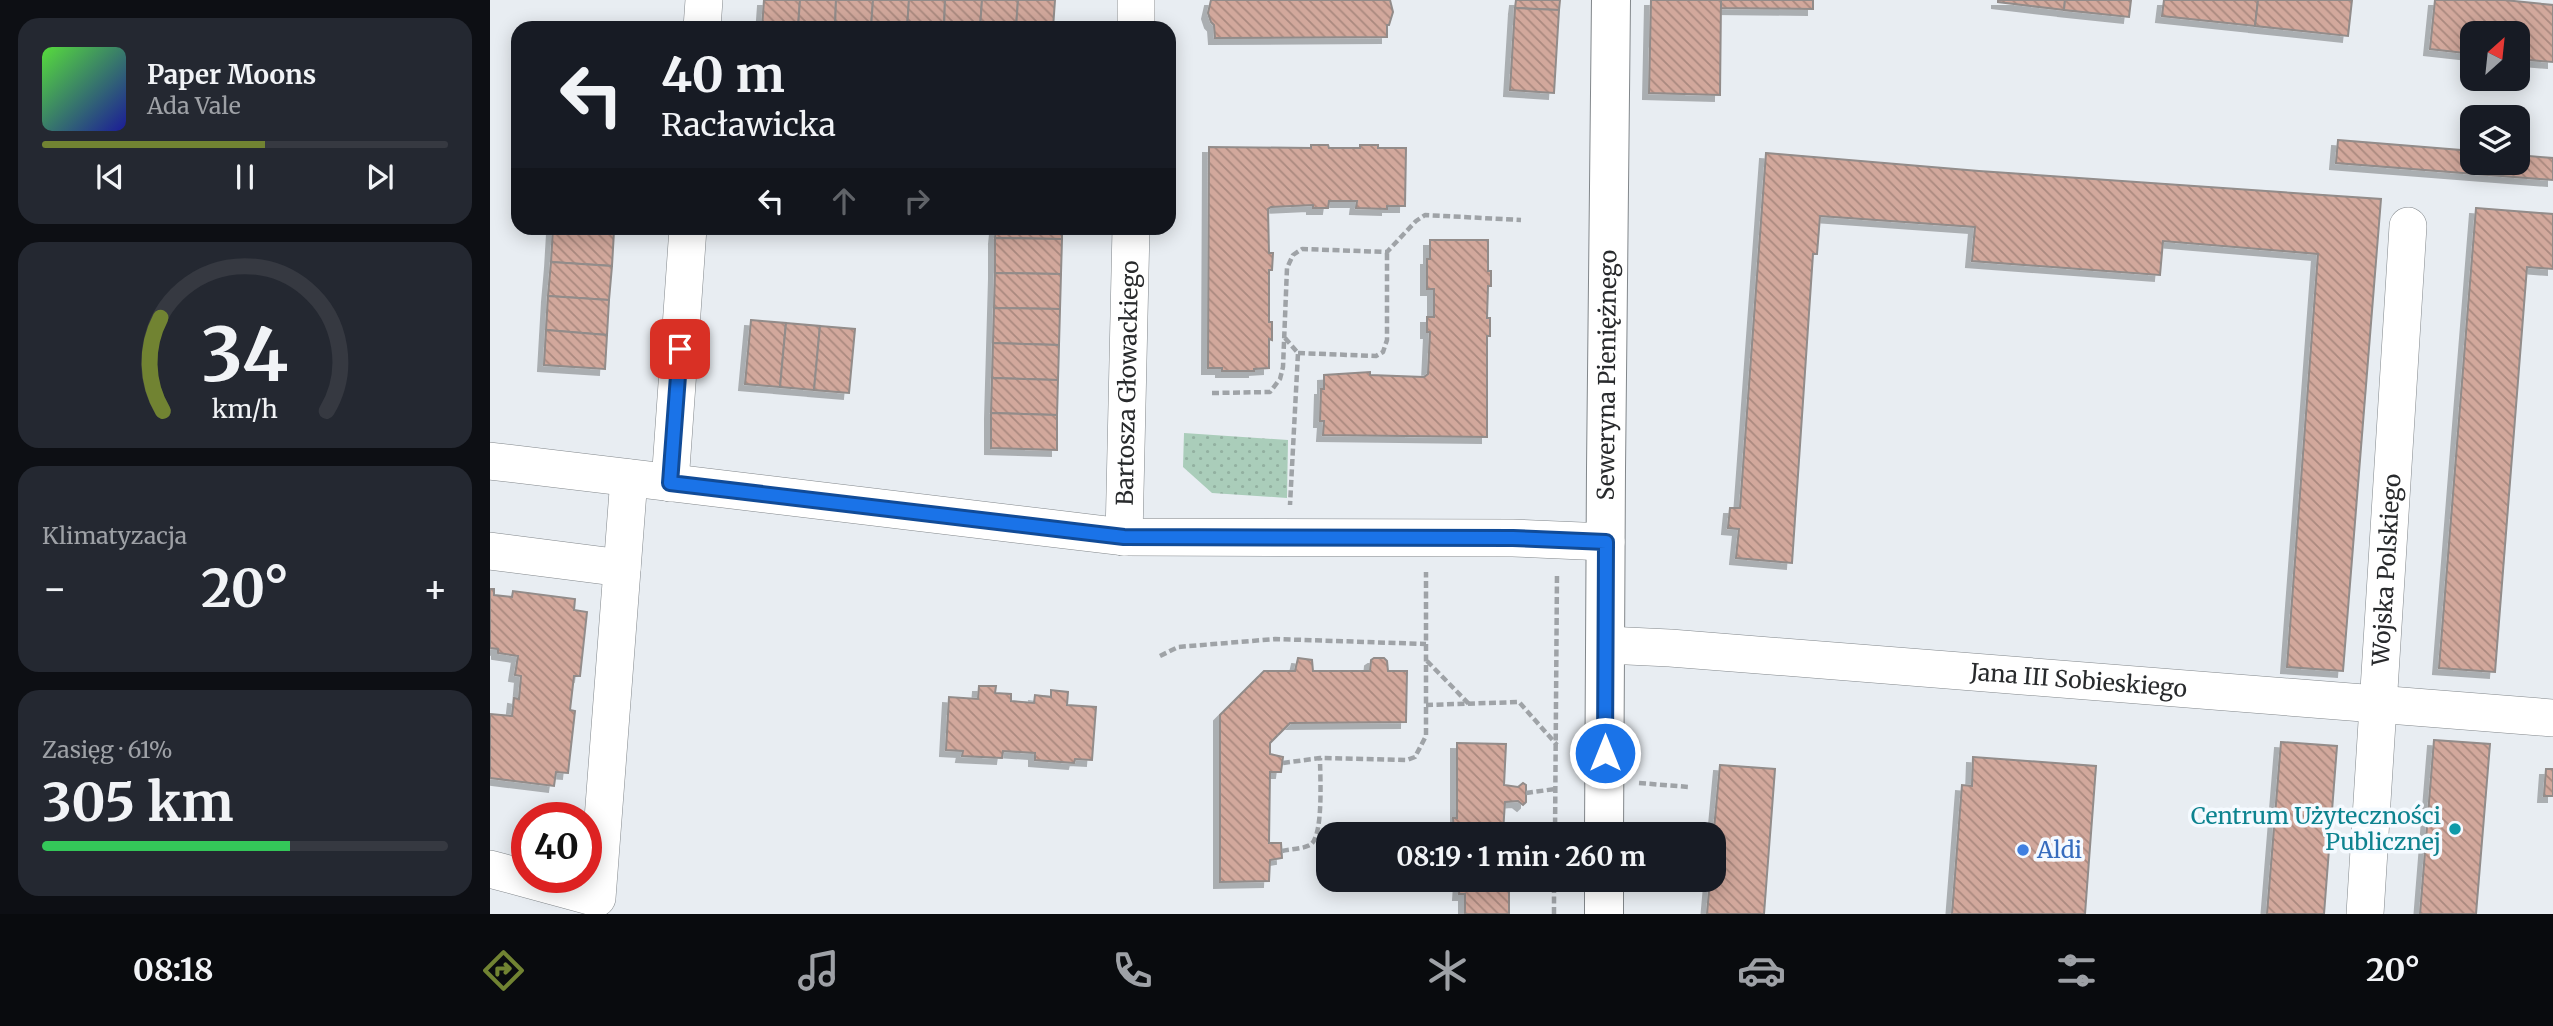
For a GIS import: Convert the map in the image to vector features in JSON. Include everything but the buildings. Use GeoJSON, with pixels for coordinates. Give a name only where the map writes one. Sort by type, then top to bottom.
{"type":"FeatureCollection","features":[{"type":"Feature","properties":{"kind":"street"},"geometry":{"type":"LineString","coordinates":[[702,21],[704,0]]}},
{"type":"Feature","properties":{"kind":"street"},"geometry":{"type":"LineString","coordinates":[[1136,0],[1136,21]]}},
{"type":"Feature","properties":{"kind":"street","name":"Seweryna Pieniężnego"},"geometry":{"type":"LineString","coordinates":[[1604,822],[1611,0]]}},
{"type":"Feature","properties":{"kind":"street","name":"Wojska Polskiego"},"geometry":{"type":"LineString","coordinates":[[2365,914],[2408,226]]}},
{"type":"Feature","properties":{"kind":"street"},"geometry":{"type":"LineString","coordinates":[[670,483],[688,235]]}},
{"type":"Feature","properties":{"kind":"street","name":"Bartosza Głowackiego"},"geometry":{"type":"LineString","coordinates":[[1124,537],[1131,235]]}},
{"type":"Feature","properties":{"kind":"street"},"geometry":{"type":"LineString","coordinates":[[490,461],[1124,537],[1434,538],[1606,542]]}},
{"type":"Feature","properties":{"kind":"street"},"geometry":{"type":"LineString","coordinates":[[490,869],[597,898],[629,478]]}},
{"type":"Feature","properties":{"kind":"street"},"geometry":{"type":"LineString","coordinates":[[490,551],[622,568]]}},
{"type":"Feature","properties":{"kind":"street","name":"Jana III Sobieskiego"},"geometry":{"type":"LineString","coordinates":[[1606,645],[2553,718]]}},
{"type":"Feature","properties":{"kind":"street"},"geometry":{"type":"LineString","coordinates":[[1604,892],[1604,914]]}},
{"type":"Feature","properties":{"kind":"path"},"geometry":{"type":"LineString","coordinates":[[1298,353],[1376,356],[1383,352],[1387,340],[1387,252],[1416,220],[1425,215],[1521,220]]}},
{"type":"Feature","properties":{"kind":"path"},"geometry":{"type":"LineString","coordinates":[[1212,393],[1270,392],[1280,379],[1283,367],[1287,268],[1293,255],[1302,248],[1387,252]]}},
{"type":"Feature","properties":{"kind":"path"},"geometry":{"type":"LineString","coordinates":[[1284,337],[1298,353],[1290,506]]}},
{"type":"Feature","properties":{"kind":"path"},"geometry":{"type":"LineString","coordinates":[[1283,763],[1320,758],[1407,760],[1415,757],[1426,736],[1426,554],[1434,538]]}},
{"type":"Feature","properties":{"kind":"path"},"geometry":{"type":"LineString","coordinates":[[1555,822],[1557,569]]}},
{"type":"Feature","properties":{"kind":"path"},"geometry":{"type":"LineString","coordinates":[[1160,656],[1178,647],[1275,639],[1426,644]]}},
{"type":"Feature","properties":{"kind":"path"},"geometry":{"type":"LineString","coordinates":[[1426,660],[1469,704]]}},
{"type":"Feature","properties":{"kind":"path"},"geometry":{"type":"LineString","coordinates":[[1426,705],[1519,702],[1557,745]]}},
{"type":"Feature","properties":{"kind":"path"},"geometry":{"type":"LineString","coordinates":[[1282,851],[1310,846],[1316,839],[1319,826],[1320,758]]}},
{"type":"Feature","properties":{"kind":"path"},"geometry":{"type":"LineString","coordinates":[[1631,782],[1689,787]]}},
{"type":"Feature","properties":{"kind":"path"},"geometry":{"type":"LineString","coordinates":[[1526,793],[1555,789]]}},
{"type":"Feature","properties":{"kind":"path"},"geometry":{"type":"LineString","coordinates":[[1554,892],[1554,914]]}},
{"type":"Feature","properties":{"kind":"green space"},"geometry":{"type":"Polygon","coordinates":[[[1184,433],[1288,440],[1287,498],[1212,493],[1183,467],[1184,433]]]}},
{"type":"Feature","properties":{"kind":"place","name":"Centrum Użyteczności Publicznej"},"geometry":{"type":"Point","coordinates":[2455,829]}},
{"type":"Feature","properties":{"kind":"place","name":"Aldi"},"geometry":{"type":"Point","coordinates":[2023,850]}},
{"type":"Feature","properties":{"kind":"route"},"geometry":{"type":"LineString","coordinates":[[680,349],[670,483],[1124,537],[1513,538],[1606,542],[1605,753]]}}]}
